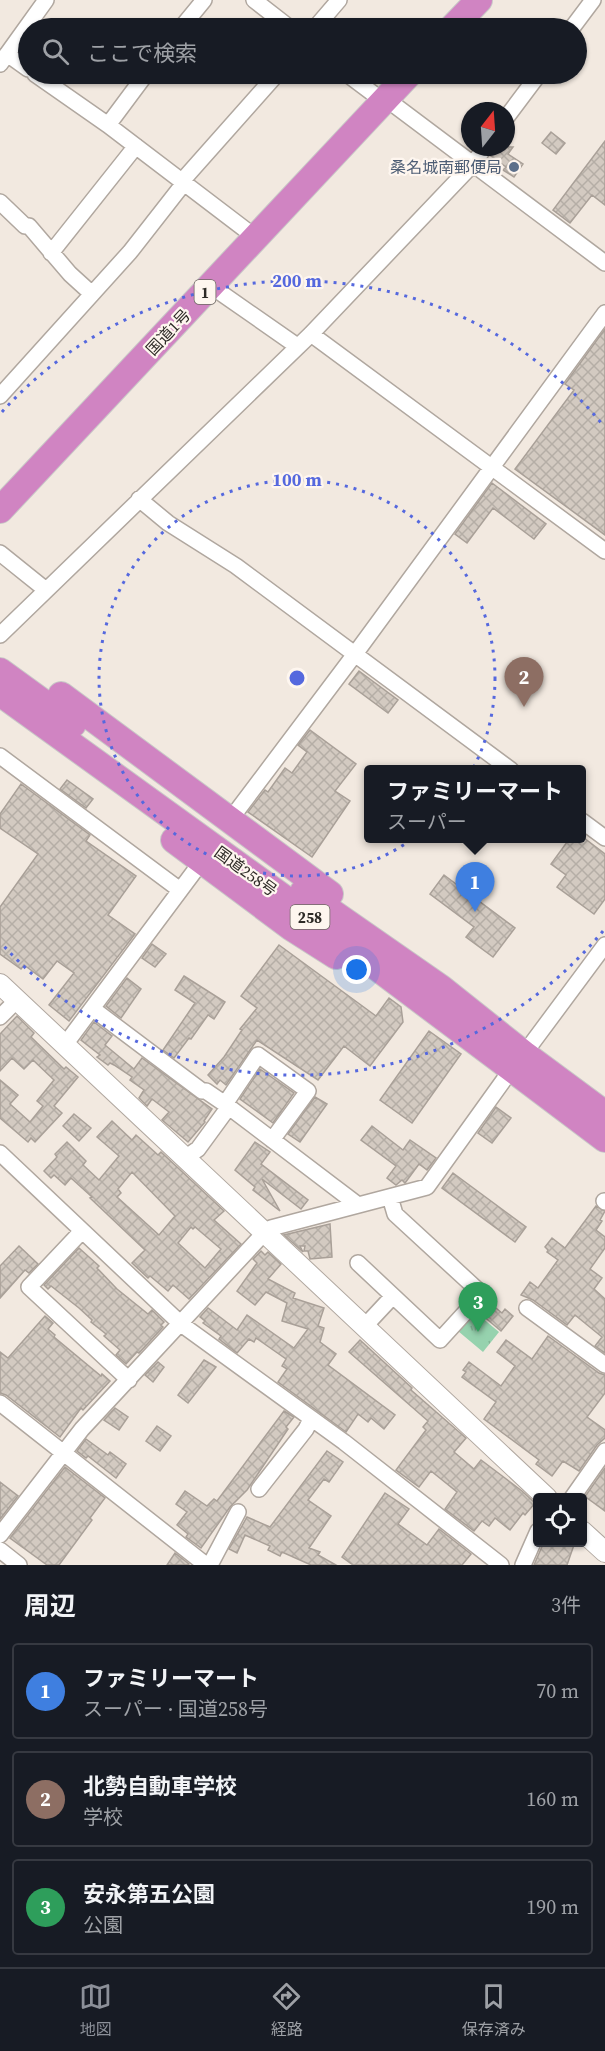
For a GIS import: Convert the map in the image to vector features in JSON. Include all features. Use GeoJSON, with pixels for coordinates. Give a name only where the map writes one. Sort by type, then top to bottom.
{"type":"FeatureCollection","features":[{"type":"Feature","properties":{"kind":"highway"},"geometry":{"type":"LineString","coordinates":[[462,18],[479,0]]}},
{"type":"Feature","properties":{"kind":"highway","name":"国道1号"},"geometry":{"type":"LineString","coordinates":[[0,510],[399,84]]}},
{"type":"Feature","properties":{"kind":"highway"},"geometry":{"type":"LineString","coordinates":[[0,650],[402,946],[441,988]]}},
{"type":"Feature","properties":{"kind":"highway","name":"国道258号"},"geometry":{"type":"LineString","coordinates":[[0,671],[8,698],[380,970],[518,1062],[605,1114]]}},
{"type":"Feature","properties":{"kind":"highway"},"geometry":{"type":"LineString","coordinates":[[8,698],[202,861],[292,928],[335,955],[380,970]]}},
{"type":"Feature","properties":{"kind":"highway","name":"国道258号"},"geometry":{"type":"LineString","coordinates":[[8,698],[300,889],[441,988],[518,1062],[605,1139]]}},
{"type":"Feature","properties":{"kind":"street"},"geometry":{"type":"LineString","coordinates":[[32,18],[46,0]]}},
{"type":"Feature","properties":{"kind":"street"},"geometry":{"type":"LineString","coordinates":[[189,18],[204,0]]}},
{"type":"Feature","properties":{"kind":"street"},"geometry":{"type":"LineString","coordinates":[[254,0],[277,18]]}},
{"type":"Feature","properties":{"kind":"street"},"geometry":{"type":"LineString","coordinates":[[324,18],[339,0]]}},
{"type":"Feature","properties":{"kind":"street"},"geometry":{"type":"LineString","coordinates":[[580,18],[593,0]]}},
{"type":"Feature","properties":{"kind":"street"},"geometry":{"type":"LineString","coordinates":[[18,35],[5,51],[18,61]]}},
{"type":"Feature","properties":{"kind":"street"},"geometry":{"type":"LineString","coordinates":[[49,84],[108,125],[255,237]]}},
{"type":"Feature","properties":{"kind":"street"},"geometry":{"type":"LineString","coordinates":[[108,125],[139,84]]}},
{"type":"Feature","properties":{"kind":"street"},"geometry":{"type":"LineString","coordinates":[[0,396],[130,252],[183,182],[268,84]]}},
{"type":"Feature","properties":{"kind":"street"},"geometry":{"type":"LineString","coordinates":[[361,84],[605,263]]}},
{"type":"Feature","properties":{"kind":"street"},"geometry":{"type":"LineString","coordinates":[[515,106],[532,84]]}},
{"type":"Feature","properties":{"kind":"street"},"geometry":{"type":"LineString","coordinates":[[51,253],[136,146]]}},
{"type":"Feature","properties":{"kind":"street"},"geometry":{"type":"LineString","coordinates":[[0,635],[311,334],[479,156]]}},
{"type":"Feature","properties":{"kind":"street"},"geometry":{"type":"LineString","coordinates":[[0,202],[25,226],[29,226],[70,274],[92,294]]}},
{"type":"Feature","properties":{"kind":"street"},"geometry":{"type":"LineString","coordinates":[[210,286],[297,346]]}},
{"type":"Feature","properties":{"kind":"street"},"geometry":{"type":"LineString","coordinates":[[230,820],[605,313]]}},
{"type":"Feature","properties":{"kind":"street"},"geometry":{"type":"LineString","coordinates":[[311,334],[605,551]]}},
{"type":"Feature","properties":{"kind":"street"},"geometry":{"type":"LineString","coordinates":[[140,499],[168,523],[236,566],[505,765]]}},
{"type":"Feature","properties":{"kind":"street"},"geometry":{"type":"LineString","coordinates":[[0,552],[46,590]]}},
{"type":"Feature","properties":{"kind":"street"},"geometry":{"type":"LineString","coordinates":[[0,756],[180,890]]}},
{"type":"Feature","properties":{"kind":"street"},"geometry":{"type":"LineString","coordinates":[[586,824],[605,838]]}},
{"type":"Feature","properties":{"kind":"street"},"geometry":{"type":"LineString","coordinates":[[64,1046],[202,861]]}},
{"type":"Feature","properties":{"kind":"street"},"geometry":{"type":"LineString","coordinates":[[0,1535],[82,1429],[265,1232],[271,1228],[427,1187],[605,945]]}},
{"type":"Feature","properties":{"kind":"street"},"geometry":{"type":"LineString","coordinates":[[0,984],[544,1493]]}},
{"type":"Feature","properties":{"kind":"street"},"geometry":{"type":"LineString","coordinates":[[0,1017],[17,1000]]}},
{"type":"Feature","properties":{"kind":"street"},"geometry":{"type":"LineString","coordinates":[[93,1009],[358,1205]]}},
{"type":"Feature","properties":{"kind":"street"},"geometry":{"type":"LineString","coordinates":[[185,1158],[198,1149],[258,1055],[308,1091],[272,1140]]}},
{"type":"Feature","properties":{"kind":"street"},"geometry":{"type":"LineString","coordinates":[[0,1154],[181,1324],[311,1419],[501,1565]]}},
{"type":"Feature","properties":{"kind":"street"},"geometry":{"type":"LineString","coordinates":[[358,1263],[440,1340],[482,1294],[395,1214],[390,1197]]}},
{"type":"Feature","properties":{"kind":"street"},"geometry":{"type":"LineString","coordinates":[[82,1231],[29,1287],[129,1380]]}},
{"type":"Feature","properties":{"kind":"street"},"geometry":{"type":"LineString","coordinates":[[365,1326],[393,1296]]}},
{"type":"Feature","properties":{"kind":"street"},"geometry":{"type":"LineString","coordinates":[[527,1308],[605,1365]]}},
{"type":"Feature","properties":{"kind":"street"},"geometry":{"type":"LineString","coordinates":[[0,1403],[208,1565],[238,1512]]}},
{"type":"Feature","properties":{"kind":"street"},"geometry":{"type":"LineString","coordinates":[[259,1489],[306,1429],[311,1419]]}},
{"type":"Feature","properties":{"kind":"street"},"geometry":{"type":"LineString","coordinates":[[575,1493],[605,1452]]}},
{"type":"Feature","properties":{"kind":"street"},"geometry":{"type":"LineString","coordinates":[[587,1536],[605,1552]]}},
{"type":"Feature","properties":{"kind":"street"},"geometry":{"type":"LineString","coordinates":[[523,1565],[533,1541]]}},
{"type":"Feature","properties":{"kind":"street"},"geometry":{"type":"LineString","coordinates":[[0,1550],[19,1565]]}},
{"type":"Feature","properties":{"kind":"green space"},"geometry":{"type":"Polygon","coordinates":[[[475,1312],[499,1332],[483,1352],[458,1331],[475,1312]]]}},
{"type":"Feature","properties":{"kind":"building"},"geometry":{"type":"Polygon","coordinates":[[[551,132],[565,143],[556,154],[542,143],[551,132]]]}},
{"type":"Feature","properties":{"kind":"building"},"geometry":{"type":"Polygon","coordinates":[[[605,141],[605,205],[592,195],[570,223],[553,210],[605,141]]]}},
{"type":"Feature","properties":{"kind":"building"},"geometry":{"type":"Polygon","coordinates":[[[491,156],[511,156],[523,164],[514,177],[503,170],[506,167],[491,156]]]}},
{"type":"Feature","properties":{"kind":"building"},"geometry":{"type":"Polygon","coordinates":[[[605,329],[605,535],[515,469],[574,390],[565,384],[605,329]]]}},
{"type":"Feature","properties":{"kind":"building"},"geometry":{"type":"Polygon","coordinates":[[[492,483],[546,524],[534,539],[493,508],[467,543],[455,534],[492,483]]]}},
{"type":"Feature","properties":{"kind":"building"},"geometry":{"type":"Polygon","coordinates":[[[359,671],[398,700],[388,713],[349,684],[359,671]]]}},
{"type":"Feature","properties":{"kind":"building"},"geometry":{"type":"Polygon","coordinates":[[[310,730],[356,764],[335,791],[350,801],[312,857],[248,812],[265,790],[268,792],[285,768],[292,773],[307,752],[298,745],[310,730]]]}},
{"type":"Feature","properties":{"kind":"building"},"geometry":{"type":"Polygon","coordinates":[[[67,780],[93,799],[86,808],[60,789],[67,780]]]}},
{"type":"Feature","properties":{"kind":"building"},"geometry":{"type":"Polygon","coordinates":[[[21,784],[90,835],[86,841],[136,876],[108,915],[135,934],[69,1021],[49,1005],[74,973],[57,961],[43,979],[24,965],[21,969],[0,954],[0,907],[38,854],[0,828],[0,814],[21,784]]]}},
{"type":"Feature","properties":{"kind":"building"},"geometry":{"type":"Polygon","coordinates":[[[586,840],[605,854],[605,899],[594,914],[557,887],[566,875],[551,864],[566,843],[586,843],[586,840]]]}},
{"type":"Feature","properties":{"kind":"building"},"geometry":{"type":"Polygon","coordinates":[[[444,875],[515,928],[493,957],[466,937],[474,927],[430,894],[444,875]]]}},
{"type":"Feature","properties":{"kind":"building"},"geometry":{"type":"Polygon","coordinates":[[[152,944],[166,954],[155,967],[142,958],[152,944]]]}},
{"type":"Feature","properties":{"kind":"building"},"geometry":{"type":"Polygon","coordinates":[[[279,945],[376,1016],[389,998],[401,1007],[403,1022],[370,1066],[344,1046],[318,1080],[257,1040],[226,1085],[220,1080],[217,1084],[208,1075],[224,1057],[242,1030],[240,1029],[257,1008],[241,996],[279,945]]]}},
{"type":"Feature","properties":{"kind":"building"},"geometry":{"type":"Polygon","coordinates":[[[184,976],[225,1002],[214,1019],[208,1015],[174,1058],[163,1050],[195,1003],[175,990],[184,976]]]}},
{"type":"Feature","properties":{"kind":"building"},"geometry":{"type":"Polygon","coordinates":[[[127,978],[141,989],[121,1018],[106,1006],[127,978]]]}},
{"type":"Feature","properties":{"kind":"building"},"geometry":{"type":"Polygon","coordinates":[[[17,1016],[34,1033],[31,1037],[64,1069],[66,1067],[78,1077],[54,1106],[62,1113],[35,1142],[31,1138],[28,1142],[0,1118],[0,1080],[18,1095],[10,1104],[30,1122],[43,1106],[37,1101],[54,1080],[33,1060],[24,1069],[12,1058],[0,1071],[0,1034],[17,1016]]]}},
{"type":"Feature","properties":{"kind":"building"},"geometry":{"type":"Polygon","coordinates":[[[94,1022],[112,1036],[105,1045],[134,1069],[142,1058],[212,1109],[205,1122],[188,1142],[162,1120],[169,1112],[152,1099],[147,1106],[139,1098],[144,1090],[130,1080],[132,1077],[110,1063],[108,1065],[97,1057],[100,1055],[81,1040],[94,1022]]]}},
{"type":"Feature","properties":{"kind":"building"},"geometry":{"type":"Polygon","coordinates":[[[429,1031],[461,1054],[412,1123],[380,1100],[429,1031]]]}},
{"type":"Feature","properties":{"kind":"building"},"geometry":{"type":"Polygon","coordinates":[[[260,1069],[294,1093],[273,1123],[240,1099],[260,1069]]]}},
{"type":"Feature","properties":{"kind":"building"},"geometry":{"type":"Polygon","coordinates":[[[315,1097],[327,1104],[300,1142],[288,1134],[315,1097]]]}},
{"type":"Feature","properties":{"kind":"building"},"geometry":{"type":"Polygon","coordinates":[[[496,1107],[511,1118],[492,1143],[478,1133],[496,1107]]]}},
{"type":"Feature","properties":{"kind":"building"},"geometry":{"type":"Polygon","coordinates":[[[74,1114],[91,1128],[79,1141],[63,1126],[74,1114]]]}},
{"type":"Feature","properties":{"kind":"building"},"geometry":{"type":"Polygon","coordinates":[[[112,1121],[132,1140],[136,1135],[158,1155],[161,1152],[224,1211],[214,1220],[241,1244],[189,1299],[173,1285],[168,1291],[150,1276],[148,1278],[132,1263],[145,1250],[71,1178],[65,1185],[54,1175],[51,1178],[44,1171],[57,1157],[55,1154],[67,1142],[86,1161],[83,1165],[99,1180],[119,1156],[97,1137],[112,1121]],[[132,1172],[118,1189],[121,1193],[117,1197],[159,1235],[175,1216],[132,1172]],[[191,1227],[178,1243],[205,1268],[221,1249],[195,1227],[193,1229],[191,1227]]]}},
{"type":"Feature","properties":{"kind":"building"},"geometry":{"type":"Polygon","coordinates":[[[372,1126],[403,1150],[410,1140],[436,1158],[427,1170],[419,1164],[405,1183],[402,1180],[396,1185],[387,1178],[396,1166],[361,1140],[372,1126]]]}},
{"type":"Feature","properties":{"kind":"building"},"geometry":{"type":"Polygon","coordinates":[[[255,1142],[270,1152],[261,1164],[308,1200],[301,1209],[262,1179],[280,1211],[253,1190],[255,1187],[235,1170],[255,1142]]]}},
{"type":"Feature","properties":{"kind":"building"},"geometry":{"type":"Polygon","coordinates":[[[453,1173],[526,1227],[515,1242],[442,1188],[453,1173]]]}},
{"type":"Feature","properties":{"kind":"building"},"geometry":{"type":"Polygon","coordinates":[[[596,1206],[605,1211],[596,1230],[605,1237],[605,1248],[590,1269],[602,1278],[594,1289],[605,1299],[605,1353],[595,1346],[602,1337],[575,1315],[567,1325],[533,1300],[521,1295],[530,1282],[538,1288],[558,1260],[547,1252],[545,1247],[552,1238],[565,1248],[596,1206]]]}},
{"type":"Feature","properties":{"kind":"building"},"geometry":{"type":"Polygon","coordinates":[[[330,1224],[332,1257],[310,1259],[308,1251],[304,1251],[305,1246],[300,1246],[303,1252],[284,1235],[330,1224]]]}},
{"type":"Feature","properties":{"kind":"building"},"geometry":{"type":"Polygon","coordinates":[[[19,1246],[38,1264],[29,1273],[25,1270],[0,1298],[0,1266],[19,1246]]]}},
{"type":"Feature","properties":{"kind":"building"},"geometry":{"type":"Polygon","coordinates":[[[79,1248],[99,1266],[97,1268],[117,1289],[148,1314],[152,1310],[164,1322],[161,1325],[163,1327],[126,1364],[116,1355],[120,1350],[104,1336],[106,1334],[91,1322],[92,1320],[51,1286],[48,1289],[44,1285],[79,1248]]]}},
{"type":"Feature","properties":{"kind":"building"},"geometry":{"type":"Polygon","coordinates":[[[261,1251],[265,1255],[268,1252],[281,1264],[268,1279],[295,1293],[293,1298],[324,1308],[318,1326],[324,1328],[320,1342],[336,1354],[328,1365],[395,1415],[384,1429],[371,1418],[368,1422],[358,1414],[346,1432],[278,1382],[287,1369],[282,1366],[286,1359],[256,1338],[254,1342],[249,1339],[237,1353],[219,1339],[221,1336],[203,1323],[205,1321],[200,1317],[208,1308],[237,1330],[247,1315],[294,1348],[308,1329],[282,1321],[287,1303],[266,1292],[255,1305],[237,1291],[257,1263],[253,1259],[261,1251]]]}},
{"type":"Feature","properties":{"kind":"building"},"geometry":{"type":"Polygon","coordinates":[[[491,1304],[502,1313],[505,1309],[513,1316],[501,1331],[482,1315],[491,1304]]]}},
{"type":"Feature","properties":{"kind":"building"},"geometry":{"type":"Polygon","coordinates":[[[45,1316],[53,1323],[48,1329],[55,1335],[54,1337],[110,1381],[83,1410],[81,1408],[60,1437],[6,1395],[0,1393],[0,1352],[8,1358],[45,1316]]]}},
{"type":"Feature","properties":{"kind":"building"},"geometry":{"type":"Polygon","coordinates":[[[548,1336],[605,1375],[605,1393],[587,1417],[605,1430],[605,1438],[597,1445],[579,1471],[563,1461],[552,1476],[536,1464],[539,1460],[484,1419],[496,1402],[462,1377],[466,1372],[463,1370],[469,1362],[501,1386],[515,1366],[497,1352],[506,1340],[532,1359],[548,1336]]]}},
{"type":"Feature","properties":{"kind":"building"},"geometry":{"type":"Polygon","coordinates":[[[360,1340],[412,1388],[411,1390],[466,1438],[454,1452],[474,1469],[481,1460],[533,1501],[533,1505],[525,1515],[523,1513],[510,1530],[495,1518],[489,1526],[482,1521],[474,1531],[445,1509],[457,1492],[431,1471],[419,1487],[396,1470],[426,1430],[423,1427],[428,1421],[349,1352],[360,1340]]]}},
{"type":"Feature","properties":{"kind":"building"},"geometry":{"type":"Polygon","coordinates":[[[204,1360],[216,1367],[188,1403],[178,1395],[204,1360]]]}},
{"type":"Feature","properties":{"kind":"building"},"geometry":{"type":"Polygon","coordinates":[[[158,1362],[164,1367],[153,1382],[145,1375],[158,1362]]]}},
{"type":"Feature","properties":{"kind":"building"},"geometry":{"type":"Polygon","coordinates":[[[115,1408],[128,1417],[119,1430],[104,1420],[115,1408]]]}},
{"type":"Feature","properties":{"kind":"building"},"geometry":{"type":"Polygon","coordinates":[[[284,1411],[294,1417],[286,1427],[288,1429],[247,1490],[230,1507],[201,1548],[186,1537],[188,1534],[177,1525],[187,1512],[176,1504],[185,1491],[207,1506],[214,1499],[217,1501],[284,1411]]]}},
{"type":"Feature","properties":{"kind":"building"},"geometry":{"type":"Polygon","coordinates":[[[157,1426],[171,1436],[160,1451],[146,1441],[157,1426]]]}},
{"type":"Feature","properties":{"kind":"building"},"geometry":{"type":"Polygon","coordinates":[[[86,1439],[108,1455],[110,1452],[126,1464],[116,1478],[88,1456],[86,1458],[77,1451],[86,1439]]]}},
{"type":"Feature","properties":{"kind":"building"},"geometry":{"type":"Polygon","coordinates":[[[327,1451],[343,1462],[329,1482],[324,1479],[308,1500],[331,1516],[309,1548],[320,1552],[318,1555],[336,1565],[311,1565],[282,1552],[280,1556],[268,1550],[270,1546],[245,1535],[237,1553],[229,1549],[247,1517],[270,1527],[327,1451]]]}},
{"type":"Feature","properties":{"kind":"building"},"geometry":{"type":"Polygon","coordinates":[[[65,1467],[105,1498],[59,1565],[47,1565],[10,1538],[65,1467]]]}},
{"type":"Feature","properties":{"kind":"building"},"geometry":{"type":"Polygon","coordinates":[[[605,1468],[605,1511],[587,1498],[587,1494],[605,1468]]]}},
{"type":"Feature","properties":{"kind":"building"},"geometry":{"type":"Polygon","coordinates":[[[0,1482],[18,1496],[0,1519],[0,1482]]]}},
{"type":"Feature","properties":{"kind":"building"},"geometry":{"type":"Polygon","coordinates":[[[385,1493],[409,1509],[398,1524],[427,1545],[439,1529],[471,1554],[462,1565],[353,1565],[342,1557],[385,1493]]]}},
{"type":"Feature","properties":{"kind":"building"},"geometry":{"type":"Polygon","coordinates":[[[542,1547],[573,1547],[567,1565],[534,1565],[542,1547]]]}},
{"type":"Feature","properties":{"kind":"building"},"geometry":{"type":"Polygon","coordinates":[[[175,1553],[189,1564],[167,1565],[175,1553]]]}},
{"type":"Feature","properties":{"kind":"place","name":"桑名城南郵便局"},"geometry":{"type":"Point","coordinates":[514,167]}},
{"type":"Feature","properties":{"kind":"place","name":"北勢自動車学校"},"geometry":{"type":"Point","coordinates":[524,707]}},
{"type":"Feature","properties":{"kind":"place","name":"ファミリーマート"},"geometry":{"type":"Point","coordinates":[475,912]}},
{"type":"Feature","properties":{"kind":"place","name":"安永第五公園"},"geometry":{"type":"Point","coordinates":[478,1332]}}]}
